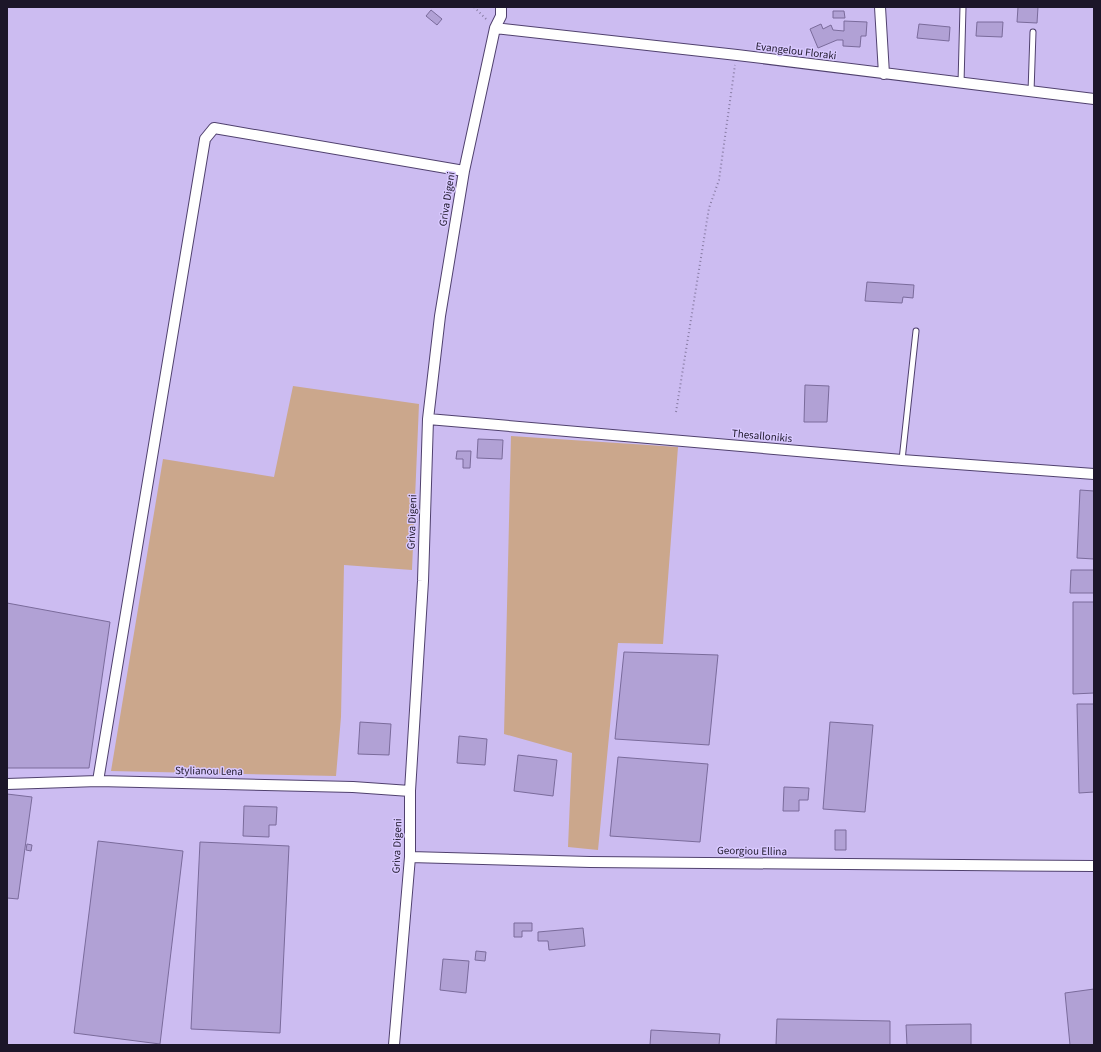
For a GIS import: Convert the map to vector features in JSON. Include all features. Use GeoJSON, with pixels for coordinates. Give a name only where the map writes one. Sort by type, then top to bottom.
{"type":"FeatureCollection","features":[{"type":"Feature","properties":{"kind":"street","name":"Griva Digeni"},"geometry":{"type":"LineString","coordinates":[[394,1045],[410,858],[410,791],[423,581],[428,419],[440,316],[464,171],[495,28],[501,16],[501,7]]}},
{"type":"Feature","properties":{"kind":"street"},"geometry":{"type":"LineString","coordinates":[[880,7],[884,74]]}},
{"type":"Feature","properties":{"kind":"street","name":"Evangelou Floraki"},"geometry":{"type":"LineString","coordinates":[[495,28],[1094,99]]}},
{"type":"Feature","properties":{"kind":"street"},"geometry":{"type":"LineString","coordinates":[[98,781],[205,139],[214,128],[464,171]]}},
{"type":"Feature","properties":{"kind":"street","name":"Thesallonikis"},"geometry":{"type":"LineString","coordinates":[[428,419],[902,460],[1094,474]]}},
{"type":"Feature","properties":{"kind":"street","name":"Stylianou Lena"},"geometry":{"type":"LineString","coordinates":[[7,784],[98,781],[353,786],[410,791]]}},
{"type":"Feature","properties":{"kind":"street","name":"Georgiou Ellina"},"geometry":{"type":"LineString","coordinates":[[410,858],[590,862],[1094,866]]}},
{"type":"Feature","properties":{"kind":"lane"},"geometry":{"type":"LineString","coordinates":[[960,83],[963,7]]}},
{"type":"Feature","properties":{"kind":"lane"},"geometry":{"type":"LineString","coordinates":[[1031,92],[1033,32]]}},
{"type":"Feature","properties":{"kind":"lane"},"geometry":{"type":"LineString","coordinates":[[902,460],[916,330]]}},
{"type":"Feature","properties":{"kind":"path"},"geometry":{"type":"LineString","coordinates":[[474,7],[495,28]]}},
{"type":"Feature","properties":{"kind":"path"},"geometry":{"type":"LineString","coordinates":[[676,412],[709,208],[719,180],[737,56]]}},
{"type":"Feature","properties":{"kind":"shaded area"},"geometry":{"type":"Polygon","coordinates":[[[293,386],[419,404],[412,570],[344,565],[341,717],[336,776],[111,771],[163,459],[274,477],[293,386]]]}},
{"type":"Feature","properties":{"kind":"shaded area"},"geometry":{"type":"Polygon","coordinates":[[[511,436],[678,447],[663,644],[618,643],[598,850],[568,847],[572,753],[504,734],[511,436]]]}},
{"type":"Feature","properties":{"kind":"building"},"geometry":{"type":"Polygon","coordinates":[[[1018,7],[1038,7],[1037,23],[1017,22],[1018,7]]]}},
{"type":"Feature","properties":{"kind":"building"},"geometry":{"type":"Polygon","coordinates":[[[431,10],[442,19],[437,25],[426,16],[431,10]]]}},
{"type":"Feature","properties":{"kind":"building"},"geometry":{"type":"Polygon","coordinates":[[[833,11],[844,11],[845,18],[833,18],[833,11]]]}},
{"type":"Feature","properties":{"kind":"building"},"geometry":{"type":"Polygon","coordinates":[[[844,21],[867,22],[866,36],[861,36],[860,47],[843,46],[843,40],[837,40],[818,48],[810,29],[821,24],[823,29],[831,25],[833,30],[844,31],[844,21]]]}},
{"type":"Feature","properties":{"kind":"building"},"geometry":{"type":"Polygon","coordinates":[[[977,22],[1003,22],[1002,37],[976,36],[977,22]]]}},
{"type":"Feature","properties":{"kind":"building"},"geometry":{"type":"Polygon","coordinates":[[[919,24],[950,27],[949,41],[917,38],[919,24]]]}},
{"type":"Feature","properties":{"kind":"building"},"geometry":{"type":"Polygon","coordinates":[[[867,282],[914,285],[913,298],[903,297],[902,303],[865,301],[867,282]]]}},
{"type":"Feature","properties":{"kind":"building"},"geometry":{"type":"Polygon","coordinates":[[[805,385],[829,386],[827,422],[804,422],[805,385]]]}},
{"type":"Feature","properties":{"kind":"building"},"geometry":{"type":"Polygon","coordinates":[[[478,439],[503,440],[502,459],[477,458],[478,439]]]}},
{"type":"Feature","properties":{"kind":"building"},"geometry":{"type":"Polygon","coordinates":[[[457,451],[471,451],[470,468],[463,468],[463,459],[456,459],[457,451]]]}},
{"type":"Feature","properties":{"kind":"building"},"geometry":{"type":"Polygon","coordinates":[[[1080,490],[1094,491],[1094,559],[1077,558],[1080,490]]]}},
{"type":"Feature","properties":{"kind":"building"},"geometry":{"type":"Polygon","coordinates":[[[1071,570],[1094,570],[1094,593],[1070,593],[1071,570]]]}},
{"type":"Feature","properties":{"kind":"building"},"geometry":{"type":"Polygon","coordinates":[[[1073,602],[1094,602],[1094,693],[1073,694],[1073,602]]]}},
{"type":"Feature","properties":{"kind":"building"},"geometry":{"type":"Polygon","coordinates":[[[7,603],[110,622],[89,768],[7,768],[7,603]]]}},
{"type":"Feature","properties":{"kind":"building"},"geometry":{"type":"Polygon","coordinates":[[[624,652],[718,655],[709,745],[615,739],[624,652]]]}},
{"type":"Feature","properties":{"kind":"building"},"geometry":{"type":"Polygon","coordinates":[[[1077,704],[1094,704],[1094,792],[1079,793],[1077,704]]]}},
{"type":"Feature","properties":{"kind":"building"},"geometry":{"type":"Polygon","coordinates":[[[360,722],[391,724],[389,755],[358,754],[360,722]]]}},
{"type":"Feature","properties":{"kind":"building"},"geometry":{"type":"Polygon","coordinates":[[[830,722],[873,725],[865,812],[823,809],[830,722]]]}},
{"type":"Feature","properties":{"kind":"building"},"geometry":{"type":"Polygon","coordinates":[[[459,736],[487,739],[485,765],[457,763],[459,736]]]}},
{"type":"Feature","properties":{"kind":"building"},"geometry":{"type":"Polygon","coordinates":[[[518,755],[557,760],[553,796],[514,791],[518,755]]]}},
{"type":"Feature","properties":{"kind":"building"},"geometry":{"type":"Polygon","coordinates":[[[618,757],[708,764],[700,842],[610,836],[618,757]]]}},
{"type":"Feature","properties":{"kind":"building"},"geometry":{"type":"Polygon","coordinates":[[[784,787],[809,788],[808,800],[799,800],[799,811],[783,811],[784,787]]]}},
{"type":"Feature","properties":{"kind":"building"},"geometry":{"type":"Polygon","coordinates":[[[7,794],[32,797],[18,899],[7,898],[7,794]]]}},
{"type":"Feature","properties":{"kind":"building"},"geometry":{"type":"Polygon","coordinates":[[[244,806],[277,807],[276,825],[269,825],[269,837],[243,836],[244,806]]]}},
{"type":"Feature","properties":{"kind":"building"},"geometry":{"type":"Polygon","coordinates":[[[835,830],[846,830],[846,850],[835,850],[835,830]]]}},
{"type":"Feature","properties":{"kind":"building"},"geometry":{"type":"Polygon","coordinates":[[[98,841],[183,851],[160,1044],[74,1033],[98,841]]]}},
{"type":"Feature","properties":{"kind":"building"},"geometry":{"type":"Polygon","coordinates":[[[200,842],[289,846],[280,1033],[191,1029],[200,842]]]}},
{"type":"Feature","properties":{"kind":"building"},"geometry":{"type":"Polygon","coordinates":[[[27,844],[32,845],[31,851],[26,850],[27,844]]]}},
{"type":"Feature","properties":{"kind":"building"},"geometry":{"type":"Polygon","coordinates":[[[514,923],[532,923],[532,931],[522,931],[522,937],[514,937],[514,923]]]}},
{"type":"Feature","properties":{"kind":"building"},"geometry":{"type":"Polygon","coordinates":[[[583,928],[585,946],[549,950],[548,941],[538,941],[538,932],[583,928]]]}},
{"type":"Feature","properties":{"kind":"building"},"geometry":{"type":"Polygon","coordinates":[[[476,951],[486,952],[485,961],[475,960],[476,951]]]}},
{"type":"Feature","properties":{"kind":"building"},"geometry":{"type":"Polygon","coordinates":[[[443,959],[469,961],[466,993],[440,990],[443,959]]]}},
{"type":"Feature","properties":{"kind":"building"},"geometry":{"type":"Polygon","coordinates":[[[1094,989],[1094,1045],[1070,1045],[1065,993],[1094,989]]]}},
{"type":"Feature","properties":{"kind":"building"},"geometry":{"type":"Polygon","coordinates":[[[777,1019],[890,1021],[890,1045],[776,1045],[777,1019]]]}},
{"type":"Feature","properties":{"kind":"building"},"geometry":{"type":"Polygon","coordinates":[[[971,1024],[971,1045],[907,1045],[906,1025],[971,1024]]]}},
{"type":"Feature","properties":{"kind":"building"},"geometry":{"type":"Polygon","coordinates":[[[651,1030],[720,1034],[719,1045],[650,1045],[651,1030]]]}}]}
